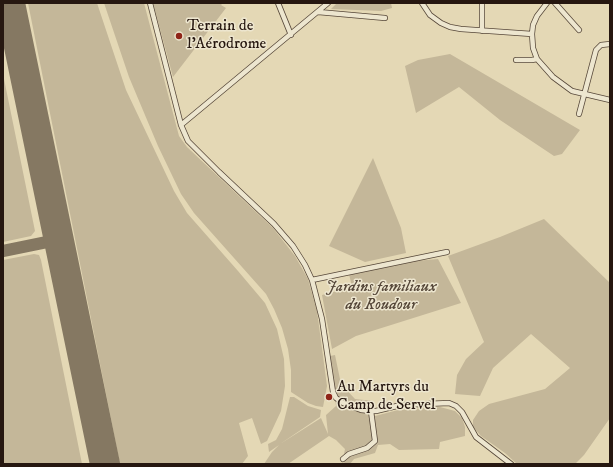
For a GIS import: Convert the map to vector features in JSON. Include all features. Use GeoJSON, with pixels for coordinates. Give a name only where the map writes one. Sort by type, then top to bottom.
{"type":"FeatureCollection","features":[{"type":"Feature","properties":{"kind":"street"},"geometry":{"type":"LineString","coordinates":[[150,3],[181,125],[188,141],[274,224],[293,246],[305,265],[312,280],[322,319],[333,392],[336,398],[343,403],[361,410],[376,411],[401,405],[449,403],[456,406],[462,412],[472,430],[482,442],[499,453],[511,464]]}},
{"type":"Feature","properties":{"kind":"street"},"geometry":{"type":"LineString","coordinates":[[278,3],[291,35]]}},
{"type":"Feature","properties":{"kind":"street"},"geometry":{"type":"LineString","coordinates":[[181,125],[328,3]]}},
{"type":"Feature","properties":{"kind":"street"},"geometry":{"type":"LineString","coordinates":[[422,3],[430,15],[441,23],[450,27],[532,34]]}},
{"type":"Feature","properties":{"kind":"street"},"geometry":{"type":"LineString","coordinates":[[482,3],[482,30]]}},
{"type":"Feature","properties":{"kind":"street"},"geometry":{"type":"LineString","coordinates":[[547,3],[532,25],[533,48],[537,59],[553,78],[572,91],[610,100]]}},
{"type":"Feature","properties":{"kind":"street"},"geometry":{"type":"LineString","coordinates":[[555,3],[579,30]]}},
{"type":"Feature","properties":{"kind":"street"},"geometry":{"type":"LineString","coordinates":[[318,12],[385,18]]}},
{"type":"Feature","properties":{"kind":"street"},"geometry":{"type":"LineString","coordinates":[[579,114],[596,50],[601,45],[610,44]]}},
{"type":"Feature","properties":{"kind":"street"},"geometry":{"type":"LineString","coordinates":[[516,60],[537,59]]}},
{"type":"Feature","properties":{"kind":"street"},"geometry":{"type":"LineString","coordinates":[[312,280],[447,252]]}},
{"type":"Feature","properties":{"kind":"street"},"geometry":{"type":"LineString","coordinates":[[344,459],[349,454],[367,448],[375,441],[371,410]]}},
{"type":"Feature","properties":{"kind":"green space"},"geometry":{"type":"Polygon","coordinates":[[[28,3],[97,3],[126,90],[174,191],[187,213],[265,303],[277,329],[284,359],[285,386],[281,411],[267,441],[261,444],[252,418],[239,423],[248,456],[242,464],[120,464],[28,3]]]}},
{"type":"Feature","properties":{"kind":"green space"},"geometry":{"type":"Polygon","coordinates":[[[104,3],[144,3],[179,136],[187,147],[273,228],[295,256],[308,279],[317,311],[327,386],[323,407],[308,403],[291,392],[291,370],[288,349],[282,328],[266,294],[194,213],[181,194],[158,146],[129,77],[104,3]]]}},
{"type":"Feature","properties":{"kind":"green space","name":"Terrain de l'Aérodrome"},"geometry":{"type":"Polygon","coordinates":[[[153,3],[223,3],[221,5],[226,8],[173,77],[153,3]]]}},
{"type":"Feature","properties":{"kind":"green space"},"geometry":{"type":"Polygon","coordinates":[[[337,3],[391,3],[392,8],[381,11],[331,9],[337,3]]]}},
{"type":"Feature","properties":{"kind":"green space"},"geometry":{"type":"Polygon","coordinates":[[[450,54],[580,130],[562,154],[554,156],[500,120],[459,87],[416,113],[405,66],[418,60],[450,54]]]}},
{"type":"Feature","properties":{"kind":"green space"},"geometry":{"type":"Polygon","coordinates":[[[3,74],[35,231],[31,236],[3,242],[3,74]]]}},
{"type":"Feature","properties":{"kind":"green space"},"geometry":{"type":"Polygon","coordinates":[[[373,158],[401,228],[406,253],[365,262],[329,246],[373,158]]]}},
{"type":"Feature","properties":{"kind":"green space"},"geometry":{"type":"Polygon","coordinates":[[[544,219],[610,283],[610,418],[584,455],[575,464],[517,464],[505,453],[481,436],[473,427],[473,420],[479,411],[489,404],[545,389],[570,368],[531,334],[493,368],[480,396],[455,394],[457,375],[466,359],[484,342],[448,256],[544,219]]]}},
{"type":"Feature","properties":{"kind":"green space"},"geometry":{"type":"Polygon","coordinates":[[[34,254],[39,255],[41,260],[82,464],[3,464],[3,260],[34,254]]]}},
{"type":"Feature","properties":{"kind":"green space","name":"Jardins familiaux du Roudour"},"geometry":{"type":"Polygon","coordinates":[[[438,259],[461,303],[356,336],[332,349],[322,295],[352,287],[349,274],[415,261],[438,259]]]}},
{"type":"Feature","properties":{"kind":"green space"},"geometry":{"type":"Polygon","coordinates":[[[335,355],[341,384],[355,399],[373,401],[375,416],[398,410],[440,407],[455,411],[462,418],[465,427],[465,436],[440,442],[439,449],[399,450],[390,444],[378,445],[375,453],[354,459],[350,464],[345,464],[343,459],[345,449],[336,440],[329,436],[288,464],[264,464],[279,445],[269,452],[268,444],[276,440],[282,429],[290,397],[294,397],[308,406],[321,410],[320,417],[280,444],[321,418],[328,434],[326,415],[336,406],[330,356],[335,355]]]}},
{"type":"Feature","properties":{"kind":"taxiway"},"geometry":{"type":"LineString","coordinates":[[47,242],[55,236],[56,227]]}},
{"type":"Feature","properties":{"kind":"taxiway"},"geometry":{"type":"LineString","coordinates":[[3,251],[47,242],[56,245],[62,253]]}},
{"type":"Feature","properties":{"kind":"runway"},"geometry":{"type":"LineString","coordinates":[[10,3],[105,464]]}},
{"type":"Feature","properties":{"kind":"place","name":"Terrain de l'Aérodrome"},"geometry":{"type":"Point","coordinates":[179,36]}},
{"type":"Feature","properties":{"kind":"place","name":"Au Martyrs du Camp de Servel"},"geometry":{"type":"Point","coordinates":[329,397]}}]}
